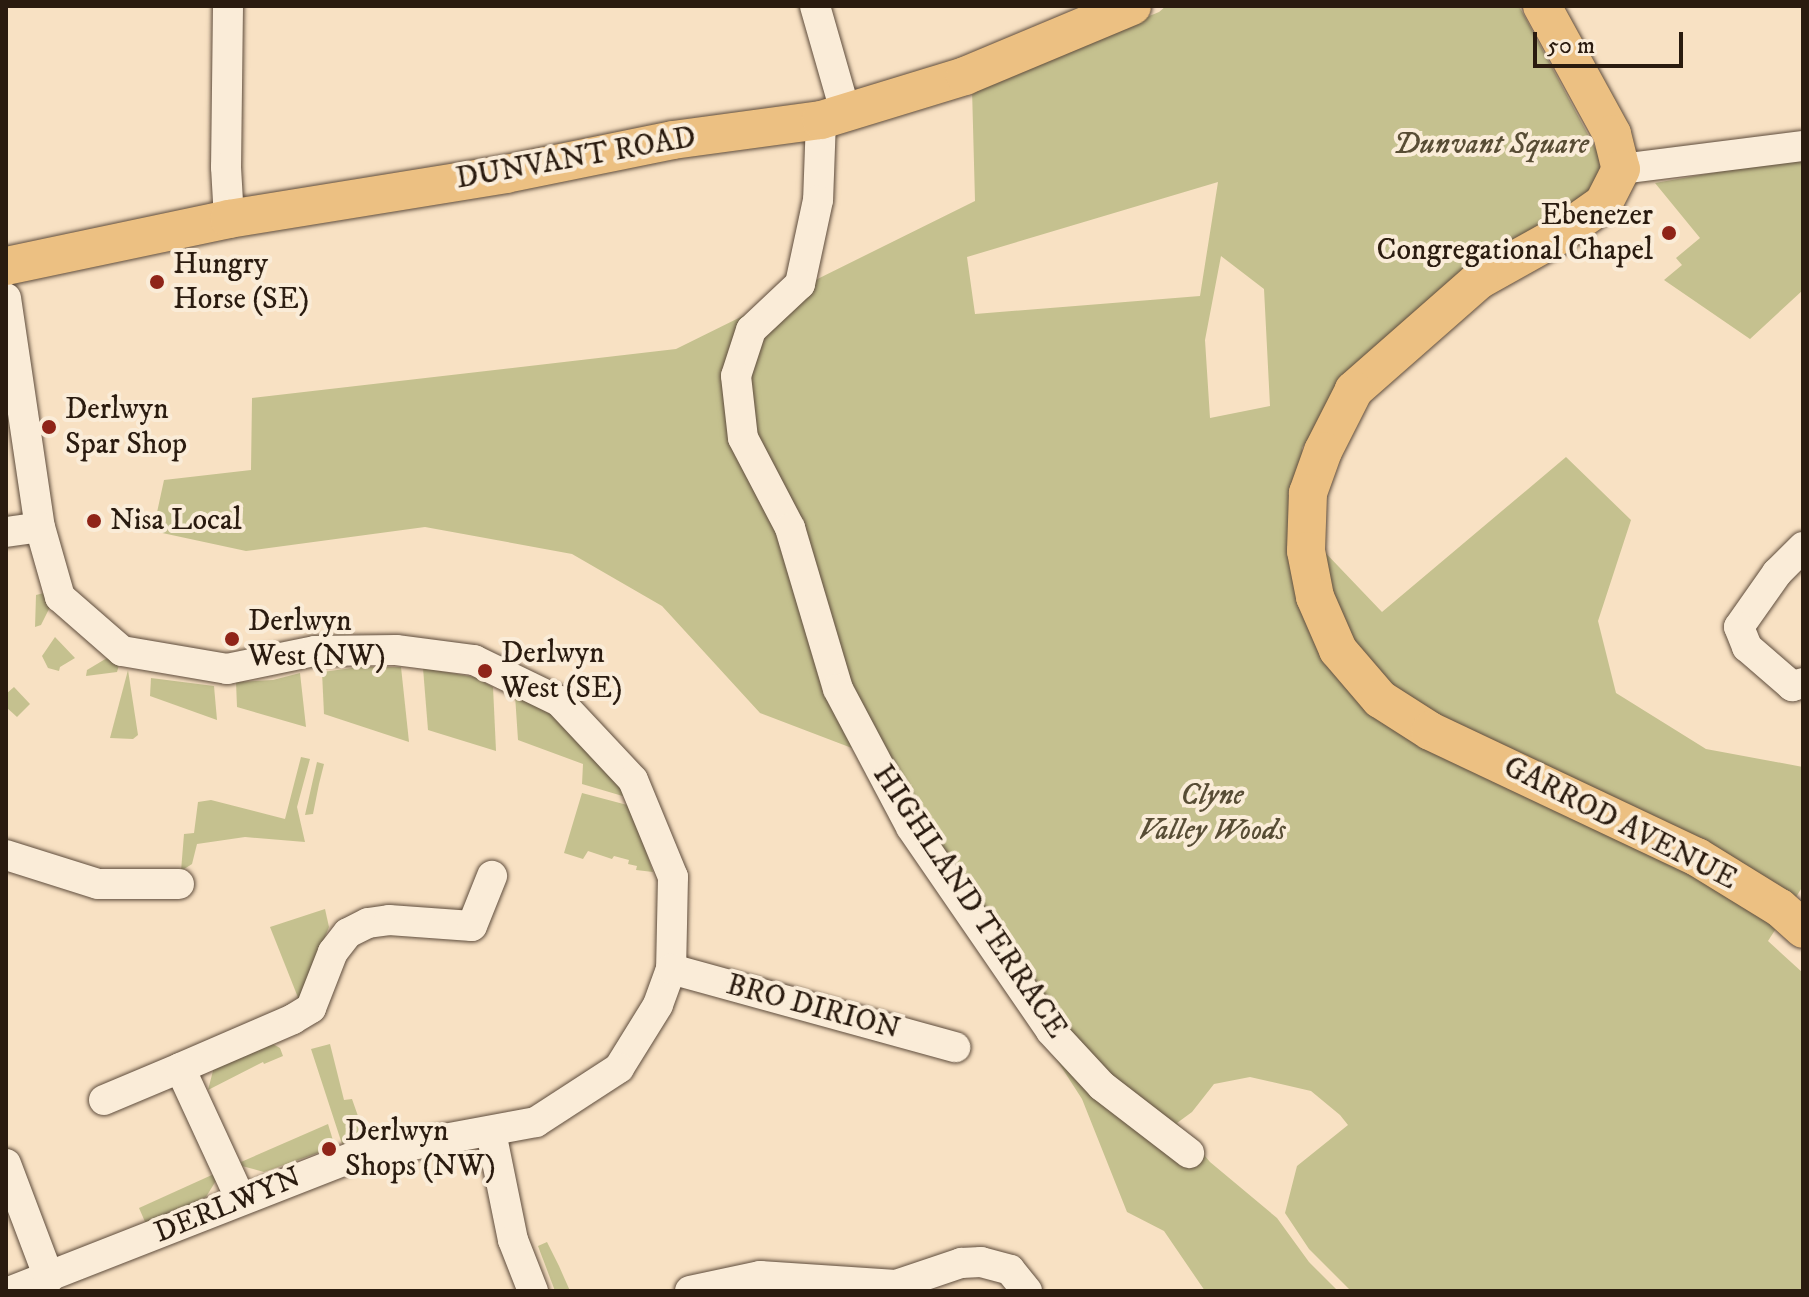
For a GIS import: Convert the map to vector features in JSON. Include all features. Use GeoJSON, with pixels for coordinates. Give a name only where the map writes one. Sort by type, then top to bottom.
{"type":"FeatureCollection","features":[{"type":"Feature","properties":{"kind":"main road","name":"DUNVANT ROAD"},"geometry":{"type":"LineString","coordinates":[[6,266],[229,219],[506,174],[673,140],[833,117],[965,76],[1132,6]]}},
{"type":"Feature","properties":{"kind":"main road"},"geometry":{"type":"LineString","coordinates":[[1542,6],[1612,134],[1621,169]]}},
{"type":"Feature","properties":{"kind":"main road","name":"GARROD AVENUE"},"geometry":{"type":"LineString","coordinates":[[1621,169],[1604,203],[1556,237],[1479,280],[1354,390],[1323,451],[1308,493],[1306,551],[1315,597],[1338,650],[1380,699],[1430,731],[1697,857],[1780,908],[1803,929]]}},
{"type":"Feature","properties":{"kind":"street"},"geometry":{"type":"LineString","coordinates":[[228,6],[226,167],[229,219]]}},
{"type":"Feature","properties":{"kind":"street","name":"HIGHLAND TERRACE"},"geometry":{"type":"LineString","coordinates":[[815,6],[833,117],[800,284],[751,330],[736,376],[743,438],[790,528],[838,689],[911,827],[1051,1031],[1102,1086],[1189,1153]]}},
{"type":"Feature","properties":{"kind":"street"},"geometry":{"type":"LineString","coordinates":[[1621,169],[1803,146]]}},
{"type":"Feature","properties":{"kind":"street","name":"DERLWYN"},"geometry":{"type":"LineString","coordinates":[[6,298],[40,527],[60,597],[122,651],[227,669],[315,651],[396,650],[474,660],[559,701],[633,780],[673,877],[671,969],[658,1005],[619,1068],[536,1122],[358,1155],[11,1291]]}},
{"type":"Feature","properties":{"kind":"street"},"geometry":{"type":"LineString","coordinates":[[6,532],[40,527]]}},
{"type":"Feature","properties":{"kind":"street"},"geometry":{"type":"LineString","coordinates":[[1803,547],[1777,573],[1739,627],[1747,647],[1792,686],[1803,683]]}},
{"type":"Feature","properties":{"kind":"street"},"geometry":{"type":"LineString","coordinates":[[6,855],[98,884],[179,884]]}},
{"type":"Feature","properties":{"kind":"street"},"geometry":{"type":"LineString","coordinates":[[104,1100],[180,1068],[290,1031],[311,1008],[333,952],[348,933],[368,923],[389,920],[472,936],[492,876]]}},
{"type":"Feature","properties":{"kind":"street","name":"BRO DIRION"},"geometry":{"type":"LineString","coordinates":[[671,969],[955,1047]]}},
{"type":"Feature","properties":{"kind":"street"},"geometry":{"type":"LineString","coordinates":[[180,1068],[241,1200]]}},
{"type":"Feature","properties":{"kind":"street"},"geometry":{"type":"LineString","coordinates":[[491,1132],[513,1240],[533,1291]]}},
{"type":"Feature","properties":{"kind":"street"},"geometry":{"type":"LineString","coordinates":[[6,1164],[49,1278]]}},
{"type":"Feature","properties":{"kind":"street"},"geometry":{"type":"LineString","coordinates":[[690,1291],[760,1276],[896,1285],[961,1263],[981,1262],[1010,1270],[1027,1291]]}},
{"type":"Feature","properties":{"kind":"green space","name":"Clyne Valley Woods"},"geometry":{"type":"Polygon","coordinates":[[[1166,6],[1519,6],[1599,155],[1601,180],[1581,201],[1358,366],[1302,448],[1318,545],[1382,612],[1566,457],[1631,520],[1598,621],[1616,693],[1706,749],[1803,767],[1803,886],[1768,941],[1803,973],[1803,1291],[1351,1291],[1309,1249],[1285,1213],[1297,1166],[1348,1125],[1311,1091],[1250,1077],[1214,1084],[1192,1112],[1177,1123],[1210,1162],[1277,1218],[1309,1262],[1338,1291],[1205,1291],[1164,1231],[1127,1212],[1082,1099],[857,750],[760,713],[662,606],[572,554],[425,527],[246,551],[153,531],[164,480],[251,470],[252,398],[676,349],[975,201],[972,89],[1159,12],[1166,6]],[[1218,182],[967,257],[975,314],[1200,296],[1218,182]],[[1221,256],[1205,340],[1210,418],[1270,406],[1264,289],[1221,256]]]}},
{"type":"Feature","properties":{"kind":"green space"},"geometry":{"type":"Polygon","coordinates":[[[1803,157],[1803,290],[1750,339],[1664,280],[1682,265],[1676,258],[1700,238],[1655,183],[1803,157]]]}},
{"type":"Feature","properties":{"kind":"green space"},"geometry":{"type":"Polygon","coordinates":[[[44,593],[51,605],[41,625],[35,627],[36,595],[44,593]]]}},
{"type":"Feature","properties":{"kind":"green space"},"geometry":{"type":"Polygon","coordinates":[[[55,637],[75,658],[60,667],[59,671],[48,668],[42,656],[55,637]]]}},
{"type":"Feature","properties":{"kind":"green space"},"geometry":{"type":"Polygon","coordinates":[[[107,658],[119,665],[117,672],[86,676],[87,670],[107,658]]]}},
{"type":"Feature","properties":{"kind":"green space"},"geometry":{"type":"Polygon","coordinates":[[[360,667],[401,667],[409,742],[324,714],[322,672],[360,667]]]}},
{"type":"Feature","properties":{"kind":"green space"},"geometry":{"type":"Polygon","coordinates":[[[423,668],[474,677],[493,687],[496,751],[428,730],[423,668]]]}},
{"type":"Feature","properties":{"kind":"green space"},"geometry":{"type":"Polygon","coordinates":[[[128,670],[138,735],[133,739],[110,738],[128,670]]]}},
{"type":"Feature","properties":{"kind":"green space"},"geometry":{"type":"Polygon","coordinates":[[[300,673],[306,727],[237,707],[236,682],[273,680],[300,673]]]}},
{"type":"Feature","properties":{"kind":"green space"},"geometry":{"type":"Polygon","coordinates":[[[151,678],[214,686],[217,720],[150,696],[151,678]]]}},
{"type":"Feature","properties":{"kind":"green space"},"geometry":{"type":"Polygon","coordinates":[[[14,687],[30,704],[17,717],[6,707],[6,694],[14,687]]]}},
{"type":"Feature","properties":{"kind":"green space"},"geometry":{"type":"Polygon","coordinates":[[[515,695],[556,717],[620,784],[626,797],[582,784],[583,764],[518,740],[515,695]]]}},
{"type":"Feature","properties":{"kind":"green space"},"geometry":{"type":"Polygon","coordinates":[[[301,757],[310,759],[297,807],[305,842],[245,837],[197,844],[192,864],[181,871],[184,834],[194,833],[198,802],[211,800],[285,819],[301,757]]]}},
{"type":"Feature","properties":{"kind":"green space"},"geometry":{"type":"Polygon","coordinates":[[[317,762],[324,764],[313,814],[305,815],[317,762]]]}},
{"type":"Feature","properties":{"kind":"green space"},"geometry":{"type":"Polygon","coordinates":[[[582,793],[631,806],[653,872],[636,870],[637,866],[628,864],[629,860],[614,856],[612,859],[588,851],[583,859],[564,853],[582,793]]]}},
{"type":"Feature","properties":{"kind":"green space"},"geometry":{"type":"Polygon","coordinates":[[[325,909],[329,927],[299,1000],[270,927],[325,909]]]}},
{"type":"Feature","properties":{"kind":"green space"},"geometry":{"type":"Polygon","coordinates":[[[271,1043],[280,1048],[283,1056],[263,1062],[208,1090],[214,1067],[271,1043]]]}},
{"type":"Feature","properties":{"kind":"green space"},"geometry":{"type":"Polygon","coordinates":[[[330,1044],[344,1100],[352,1099],[365,1136],[342,1144],[311,1049],[330,1044]]]}},
{"type":"Feature","properties":{"kind":"green space"},"geometry":{"type":"Polygon","coordinates":[[[328,1124],[335,1147],[264,1172],[242,1166],[241,1162],[328,1124]]]}},
{"type":"Feature","properties":{"kind":"green space"},"geometry":{"type":"Polygon","coordinates":[[[214,1174],[217,1179],[206,1197],[146,1224],[139,1208],[214,1174]]]}},
{"type":"Feature","properties":{"kind":"green space"},"geometry":{"type":"Polygon","coordinates":[[[547,1242],[570,1291],[555,1291],[538,1246],[547,1242]]]}},
{"type":"Feature","properties":{"kind":"place","name":"Ebenezer Congregational Chapel"},"geometry":{"type":"Point","coordinates":[1669,233]}},
{"type":"Feature","properties":{"kind":"place","name":"Hungry Horse (SE)"},"geometry":{"type":"Point","coordinates":[157,282]}},
{"type":"Feature","properties":{"kind":"place","name":"Derlwyn Spar Shop"},"geometry":{"type":"Point","coordinates":[49,427]}},
{"type":"Feature","properties":{"kind":"place","name":"Nisa Local"},"geometry":{"type":"Point","coordinates":[94,521]}},
{"type":"Feature","properties":{"kind":"place","name":"Derlwyn West (NW)"},"geometry":{"type":"Point","coordinates":[232,639]}},
{"type":"Feature","properties":{"kind":"place","name":"Derlwyn West (SE)"},"geometry":{"type":"Point","coordinates":[485,671]}},
{"type":"Feature","properties":{"kind":"place","name":"Derlwyn Shops (NW)"},"geometry":{"type":"Point","coordinates":[329,1149]}},
{"type":"Feature","properties":{"kind":"park label","name":"Dunvant Square"},"geometry":{"type":"Point","coordinates":[1491,145]}}]}
